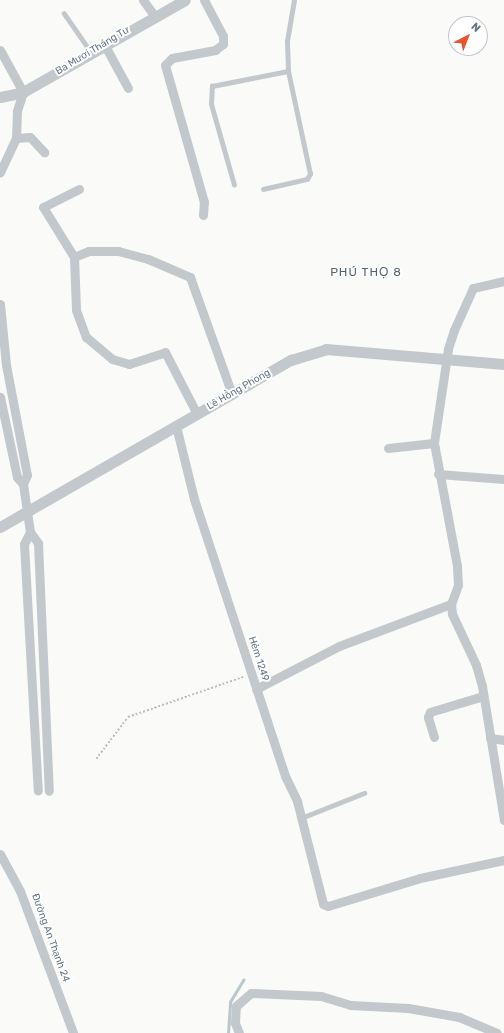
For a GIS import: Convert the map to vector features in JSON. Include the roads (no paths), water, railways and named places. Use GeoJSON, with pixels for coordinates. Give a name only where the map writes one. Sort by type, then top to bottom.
{"type":"FeatureCollection","features":[{"type":"Feature","properties":{"kind":"street"},"geometry":{"type":"LineString","coordinates":[[143,0],[154,15]]}},
{"type":"Feature","properties":{"kind":"street","name":"Ba Mươi Tháng Tư"},"geometry":{"type":"LineString","coordinates":[[0,97],[23,92],[154,15],[185,0]]}},
{"type":"Feature","properties":{"kind":"street"},"geometry":{"type":"LineString","coordinates":[[203,215],[204,202],[165,65],[172,58],[215,50],[223,44],[223,36],[204,0]]}},
{"type":"Feature","properties":{"kind":"street"},"geometry":{"type":"LineString","coordinates":[[104,44],[128,88]]}},
{"type":"Feature","properties":{"kind":"street"},"geometry":{"type":"LineString","coordinates":[[0,50],[23,92],[17,110],[16,138],[0,173]]}},
{"type":"Feature","properties":{"kind":"street"},"geometry":{"type":"LineString","coordinates":[[16,138],[30,137],[44,152]]}},
{"type":"Feature","properties":{"kind":"street"},"geometry":{"type":"LineString","coordinates":[[79,189],[43,207],[74,257],[76,310],[86,337],[112,359],[129,364],[165,352],[198,414]]}},
{"type":"Feature","properties":{"kind":"street"},"geometry":{"type":"LineString","coordinates":[[74,257],[89,251],[118,252],[148,259],[190,277],[232,394]]}},
{"type":"Feature","properties":{"kind":"street"},"geometry":{"type":"LineString","coordinates":[[504,281],[473,288],[450,342],[434,443],[438,474],[457,566],[458,585],[451,604],[458,633],[476,665],[483,696],[504,820]]}},
{"type":"Feature","properties":{"kind":"street"},"geometry":{"type":"LineString","coordinates":[[0,304],[1,332],[27,475],[23,484]]}},
{"type":"Feature","properties":{"kind":"street","name":"Lê Hồng Phong"},"geometry":{"type":"LineString","coordinates":[[0,527],[292,360],[326,349],[504,364]]}},
{"type":"Feature","properties":{"kind":"street"},"geometry":{"type":"LineString","coordinates":[[0,397],[17,477],[23,484],[30,532],[38,543],[49,790]]}},
{"type":"Feature","properties":{"kind":"street","name":"Hẻm 1249"},"geometry":{"type":"LineString","coordinates":[[176,426],[194,499],[256,689],[301,818],[320,898],[328,906],[420,878],[504,860]]}},
{"type":"Feature","properties":{"kind":"street"},"geometry":{"type":"LineString","coordinates":[[388,448],[434,443]]}},
{"type":"Feature","properties":{"kind":"street"},"geometry":{"type":"LineString","coordinates":[[438,474],[504,479]]}},
{"type":"Feature","properties":{"kind":"street"},"geometry":{"type":"LineString","coordinates":[[30,532],[24,544],[38,791]]}},
{"type":"Feature","properties":{"kind":"street"},"geometry":{"type":"LineString","coordinates":[[256,689],[339,646],[451,604]]}},
{"type":"Feature","properties":{"kind":"street"},"geometry":{"type":"LineString","coordinates":[[31,677],[44,676]]}},
{"type":"Feature","properties":{"kind":"street"},"geometry":{"type":"LineString","coordinates":[[434,737],[428,717],[430,712],[483,696]]}},
{"type":"Feature","properties":{"kind":"street"},"geometry":{"type":"LineString","coordinates":[[490,738],[504,740]]}},
{"type":"Feature","properties":{"kind":"street","name":"Đường An Thạnh 24"},"geometry":{"type":"LineString","coordinates":[[0,854],[20,891],[73,1033]]}},
{"type":"Feature","properties":{"kind":"street"},"geometry":{"type":"LineString","coordinates":[[239,1033],[235,1023],[236,1006],[251,993],[321,996],[350,1005],[408,1008],[459,1017],[497,1033]]}},
{"type":"Feature","properties":{"kind":"lane"},"geometry":{"type":"LineString","coordinates":[[263,189],[307,179],[310,174],[288,71],[287,41],[294,0]]}},
{"type":"Feature","properties":{"kind":"lane"},"geometry":{"type":"LineString","coordinates":[[64,13],[91,52]]}},
{"type":"Feature","properties":{"kind":"lane"},"geometry":{"type":"LineString","coordinates":[[234,185],[211,104],[212,86],[288,71]]}},
{"type":"Feature","properties":{"kind":"lane"},"geometry":{"type":"LineString","coordinates":[[301,818],[364,793]]}},
{"type":"Feature","properties":{"kind":"waterway"},"geometry":{"type":"LineString","coordinates":[[228,1033],[230,1002],[243,980]]}},
{"type":"Feature","properties":{"kind":"district","name":"PHÚ THỌ 8"},"geometry":{"type":"Point","coordinates":[366,273]}}]}
